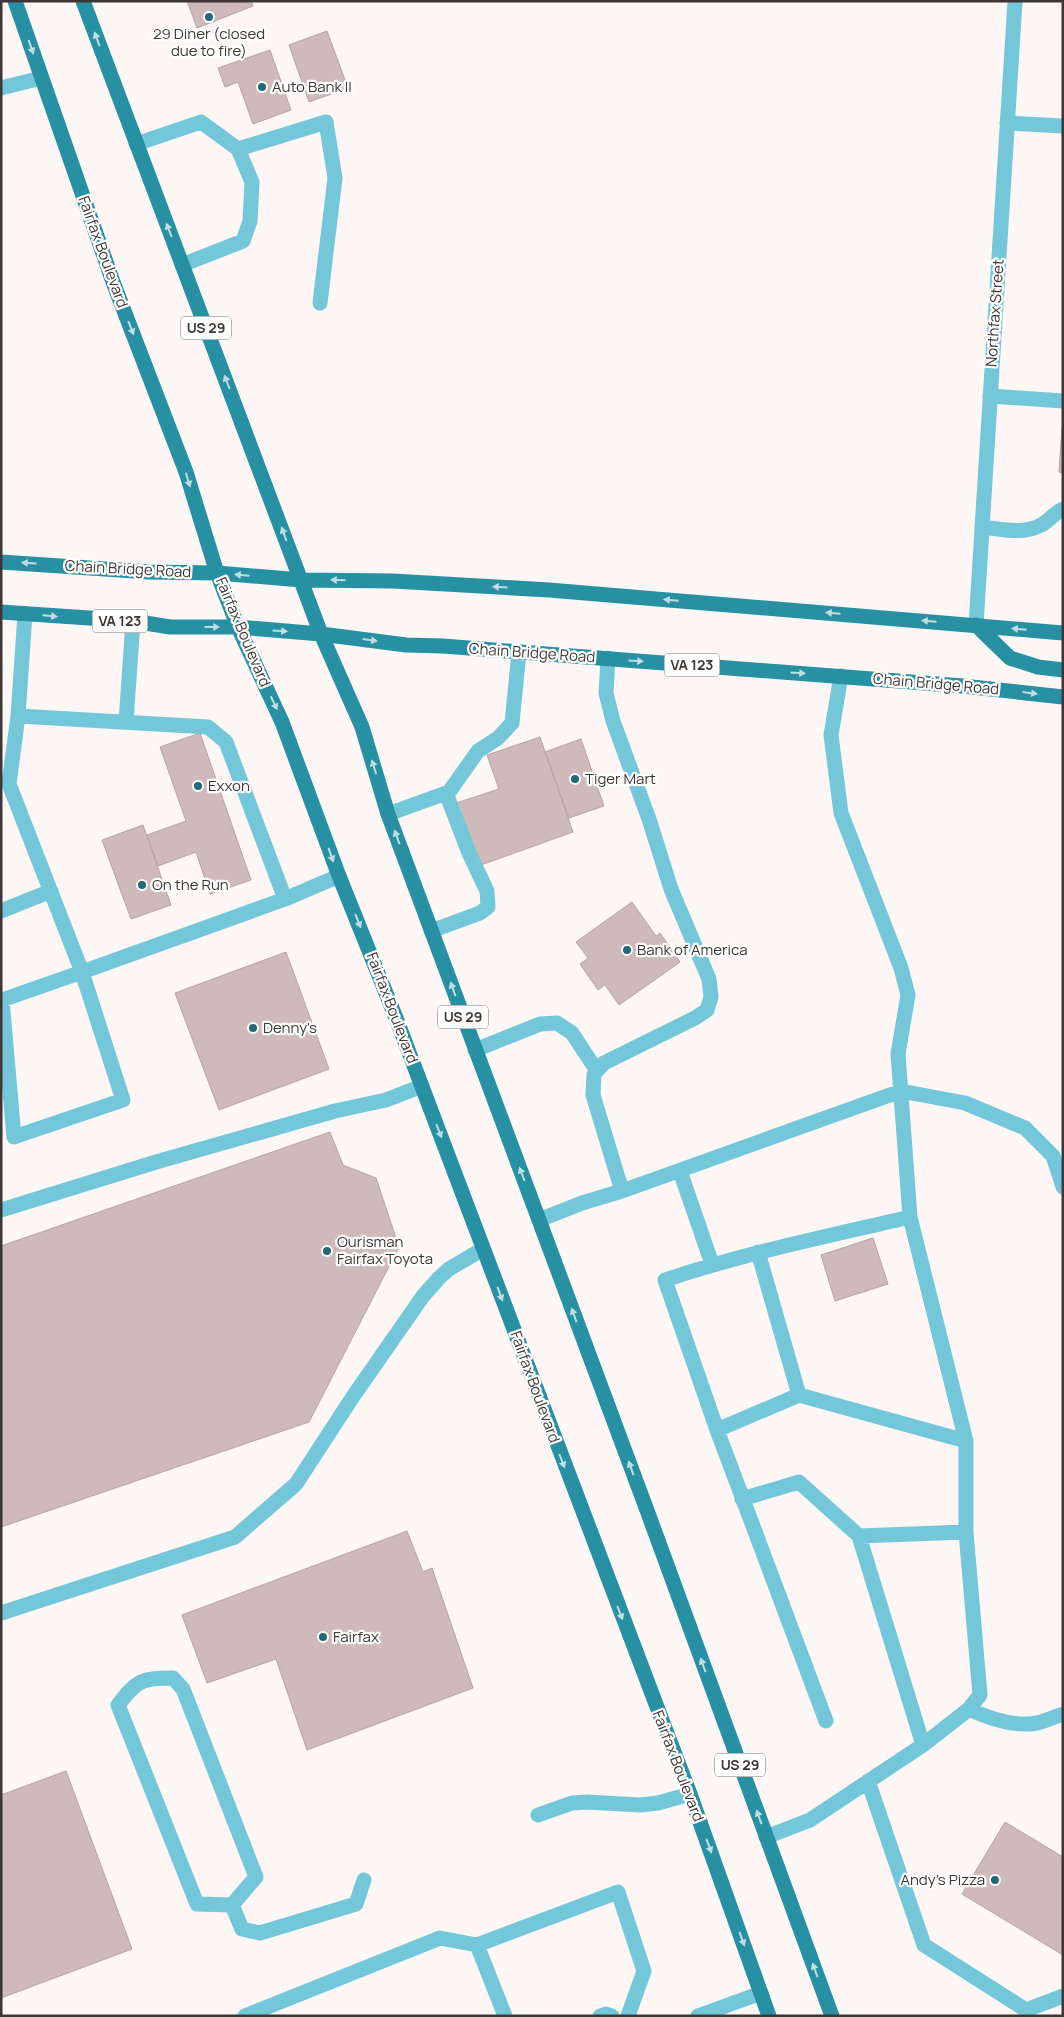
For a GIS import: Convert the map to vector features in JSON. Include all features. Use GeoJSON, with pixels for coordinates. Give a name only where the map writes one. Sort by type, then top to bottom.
{"type":"FeatureCollection","features":[{"type":"Feature","properties":{"kind":"main road","name":"Fairfax Boulevard"},"geometry":{"type":"LineString","coordinates":[[15,1],[113,282],[186,472],[217,573],[238,628],[282,722],[339,876],[422,1086],[690,1794],[769,2016]]}},
{"type":"Feature","properties":{"kind":"main road","name":"US 29"},"geometry":{"type":"LineString","coordinates":[[83,1],[321,634],[362,727],[388,814],[832,2016]]}},
{"type":"Feature","properties":{"kind":"main road","name":"Chain Bridge Road"},"geometry":{"type":"LineString","coordinates":[[1,562],[149,572],[217,573],[301,580],[392,581],[549,590],[1063,633]]}},
{"type":"Feature","properties":{"kind":"main road","name":"Chain Bridge Road"},"geometry":{"type":"LineString","coordinates":[[1,612],[133,621],[170,627],[238,628],[321,634],[406,645],[443,646],[841,676],[1063,697]]}},
{"type":"Feature","properties":{"kind":"main road"},"geometry":{"type":"LineString","coordinates":[[976,625],[1010,658],[1038,667],[1063,670]]}},
{"type":"Feature","properties":{"kind":"street","name":"Northfax Street"},"geometry":{"type":"LineString","coordinates":[[976,625],[1015,1]]}},
{"type":"Feature","properties":{"kind":"street"},"geometry":{"type":"LineString","coordinates":[[1,88],[41,78]]}},
{"type":"Feature","properties":{"kind":"street"},"geometry":{"type":"LineString","coordinates":[[136,144],[201,122],[238,149],[252,182],[250,221],[243,240],[182,265]]}},
{"type":"Feature","properties":{"kind":"street"},"geometry":{"type":"LineString","coordinates":[[238,149],[326,122],[335,178],[320,303]]}},
{"type":"Feature","properties":{"kind":"street"},"geometry":{"type":"LineString","coordinates":[[1007,123],[1063,126]]}},
{"type":"Feature","properties":{"kind":"street"},"geometry":{"type":"LineString","coordinates":[[990,396],[1063,401]]}},
{"type":"Feature","properties":{"kind":"street"},"geometry":{"type":"LineString","coordinates":[[982,527],[1025,531],[1041,525],[1056,512],[1063,509]]}},
{"type":"Feature","properties":{"kind":"street"},"geometry":{"type":"LineString","coordinates":[[25,614],[18,716],[9,784],[82,972],[123,1100],[14,1137],[2,1000],[82,972],[285,898],[339,876]]}},
{"type":"Feature","properties":{"kind":"street"},"geometry":{"type":"LineString","coordinates":[[126,722],[133,621]]}},
{"type":"Feature","properties":{"kind":"street"},"geometry":{"type":"LineString","coordinates":[[388,814],[449,792],[478,751],[498,738],[512,723],[519,652]]}},
{"type":"Feature","properties":{"kind":"street"},"geometry":{"type":"LineString","coordinates":[[608,658],[606,693],[613,721],[649,819],[670,889],[709,979],[712,997],[707,1010],[701,1014],[604,1063],[594,1074],[593,1095],[622,1191]]}},
{"type":"Feature","properties":{"kind":"street"},"geometry":{"type":"LineString","coordinates":[[766,1837],[810,1820],[923,1744],[969,1708],[980,1695],[966,1532],[966,1441],[910,1217],[898,1054],[908,995],[901,968],[841,812],[831,736],[841,676]]}},
{"type":"Feature","properties":{"kind":"street"},"geometry":{"type":"LineString","coordinates":[[18,716],[208,727],[226,742],[285,898]]}},
{"type":"Feature","properties":{"kind":"street"},"geometry":{"type":"LineString","coordinates":[[431,931],[480,914],[488,907],[487,891],[469,854],[446,793]]}},
{"type":"Feature","properties":{"kind":"street"},"geometry":{"type":"LineString","coordinates":[[1,911],[51,891]]}},
{"type":"Feature","properties":{"kind":"street"},"geometry":{"type":"LineString","coordinates":[[475,1050],[540,1024],[557,1022],[572,1033],[597,1071]]}},
{"type":"Feature","properties":{"kind":"street"},"geometry":{"type":"LineString","coordinates":[[1,1210],[156,1162],[335,1111],[386,1100],[422,1086]]}},
{"type":"Feature","properties":{"kind":"street"},"geometry":{"type":"LineString","coordinates":[[539,1220],[582,1203],[680,1171],[901,1091],[965,1103],[1025,1128],[1053,1156],[1063,1187]]}},
{"type":"Feature","properties":{"kind":"street"},"geometry":{"type":"LineString","coordinates":[[680,1171],[712,1264]]}},
{"type":"Feature","properties":{"kind":"street"},"geometry":{"type":"LineString","coordinates":[[826,1721],[742,1499],[665,1280],[712,1264],[758,1252],[910,1217]]}},
{"type":"Feature","properties":{"kind":"street"},"geometry":{"type":"LineString","coordinates":[[1,1613],[235,1537],[296,1484],[352,1398],[423,1296],[449,1269],[483,1248]]}},
{"type":"Feature","properties":{"kind":"street"},"geometry":{"type":"LineString","coordinates":[[758,1252],[799,1395]]}},
{"type":"Feature","properties":{"kind":"street"},"geometry":{"type":"LineString","coordinates":[[717,1430],[799,1395],[966,1441]]}},
{"type":"Feature","properties":{"kind":"street"},"geometry":{"type":"LineString","coordinates":[[742,1499],[799,1482],[859,1536],[923,1744]]}},
{"type":"Feature","properties":{"kind":"street"},"geometry":{"type":"LineString","coordinates":[[859,1536],[966,1532]]}},
{"type":"Feature","properties":{"kind":"street"},"geometry":{"type":"LineString","coordinates":[[150,1678],[173,1678],[182,1689],[256,1877],[232,1905],[197,1904],[118,1705],[132,1686],[150,1678]]}},
{"type":"Feature","properties":{"kind":"street"},"geometry":{"type":"LineString","coordinates":[[969,1708],[982,1716],[1022,1724],[1037,1723],[1063,1714]]}},
{"type":"Feature","properties":{"kind":"street"},"geometry":{"type":"LineString","coordinates":[[868,1781],[924,1945],[1026,2010],[1063,1996]]}},
{"type":"Feature","properties":{"kind":"street"},"geometry":{"type":"LineString","coordinates":[[538,1815],[572,1803],[640,1805],[658,1803],[690,1794]]}},
{"type":"Feature","properties":{"kind":"street"},"geometry":{"type":"LineString","coordinates":[[232,1905],[242,1929],[260,1933],[356,1904],[364,1880]]}},
{"type":"Feature","properties":{"kind":"street"},"geometry":{"type":"LineString","coordinates":[[245,2016],[440,1938],[477,1944],[618,1892],[644,1971],[628,2016]]}},
{"type":"Feature","properties":{"kind":"street"},"geometry":{"type":"LineString","coordinates":[[477,1944],[505,2016]]}},
{"type":"Feature","properties":{"kind":"street"},"geometry":{"type":"LineString","coordinates":[[698,2016],[761,1993]]}},
{"type":"Feature","properties":{"kind":"street"},"geometry":{"type":"LineString","coordinates":[[600,2016],[606,2014],[612,2016]]}},
{"type":"Feature","properties":{"kind":"building","name":"29 Diner (closed due to fire)"},"geometry":{"type":"Polygon","coordinates":[[[187,1],[251,1],[253,6],[197,28],[187,1]]]}},
{"type":"Feature","properties":{"kind":"building"},"geometry":{"type":"Polygon","coordinates":[[[327,31],[348,88],[309,102],[289,45],[327,31]]]}},
{"type":"Feature","properties":{"kind":"building"},"geometry":{"type":"Polygon","coordinates":[[[270,50],[291,110],[253,124],[238,82],[225,87],[218,68],[270,50]]]}},
{"type":"Feature","properties":{"kind":"building"},"geometry":{"type":"Polygon","coordinates":[[[1063,428],[1063,473],[1059,472],[1063,428]]]}},
{"type":"Feature","properties":{"kind":"building"},"geometry":{"type":"Polygon","coordinates":[[[200,733],[251,880],[210,894],[196,852],[158,866],[147,835],[186,821],[160,747],[200,733]]]}},
{"type":"Feature","properties":{"kind":"building"},"geometry":{"type":"Polygon","coordinates":[[[540,737],[573,832],[481,865],[456,803],[499,789],[487,755],[540,737]]]}},
{"type":"Feature","properties":{"kind":"building","name":"Tiger Mart"},"geometry":{"type":"Polygon","coordinates":[[[581,739],[604,806],[569,818],[545,752],[581,739]]]}},
{"type":"Feature","properties":{"kind":"building","name":"On the Run"},"geometry":{"type":"Polygon","coordinates":[[[143,825],[171,905],[131,919],[102,840],[143,825]]]}},
{"type":"Feature","properties":{"kind":"building","name":"Bank of America"},"geometry":{"type":"Polygon","coordinates":[[[632,902],[656,936],[660,933],[680,962],[619,1005],[605,985],[598,990],[580,964],[588,958],[576,942],[632,902]]]}},
{"type":"Feature","properties":{"kind":"building"},"geometry":{"type":"Polygon","coordinates":[[[286,952],[329,1069],[219,1110],[175,993],[286,952]]]}},
{"type":"Feature","properties":{"kind":"building"},"geometry":{"type":"Polygon","coordinates":[[[330,1132],[343,1165],[376,1178],[399,1247],[309,1422],[1,1527],[1,1246],[330,1132]]]}},
{"type":"Feature","properties":{"kind":"building"},"geometry":{"type":"Polygon","coordinates":[[[873,1238],[888,1284],[835,1301],[821,1255],[873,1238]]]}},
{"type":"Feature","properties":{"kind":"building","name":"Fairfax"},"geometry":{"type":"Polygon","coordinates":[[[407,1531],[423,1572],[432,1568],[473,1688],[307,1750],[276,1659],[207,1683],[182,1615],[407,1531]]]}},
{"type":"Feature","properties":{"kind":"building"},"geometry":{"type":"Polygon","coordinates":[[[66,1771],[132,1949],[1,1998],[1,1795],[66,1771]]]}},
{"type":"Feature","properties":{"kind":"building"},"geometry":{"type":"Polygon","coordinates":[[[1005,1822],[1063,1857],[1063,1955],[962,1894],[1005,1822]]]}},
{"type":"Feature","properties":{"kind":"place","name":"29 Diner (closed due to fire)"},"geometry":{"type":"Point","coordinates":[209,17]}},
{"type":"Feature","properties":{"kind":"place","name":"Auto Bank II"},"geometry":{"type":"Point","coordinates":[262,87]}},
{"type":"Feature","properties":{"kind":"place","name":"Tiger Mart"},"geometry":{"type":"Point","coordinates":[575,779]}},
{"type":"Feature","properties":{"kind":"place","name":"Exxon"},"geometry":{"type":"Point","coordinates":[198,786]}},
{"type":"Feature","properties":{"kind":"place","name":"On the Run"},"geometry":{"type":"Point","coordinates":[142,885]}},
{"type":"Feature","properties":{"kind":"place","name":"Bank of America"},"geometry":{"type":"Point","coordinates":[627,950]}},
{"type":"Feature","properties":{"kind":"place","name":"Denny's"},"geometry":{"type":"Point","coordinates":[253,1028]}},
{"type":"Feature","properties":{"kind":"place","name":"Ourisman Fairfax Toyota"},"geometry":{"type":"Point","coordinates":[327,1251]}},
{"type":"Feature","properties":{"kind":"place","name":"Fairfax"},"geometry":{"type":"Point","coordinates":[323,1637]}},
{"type":"Feature","properties":{"kind":"place","name":"Andy's Pizza"},"geometry":{"type":"Point","coordinates":[995,1880]}}]}
